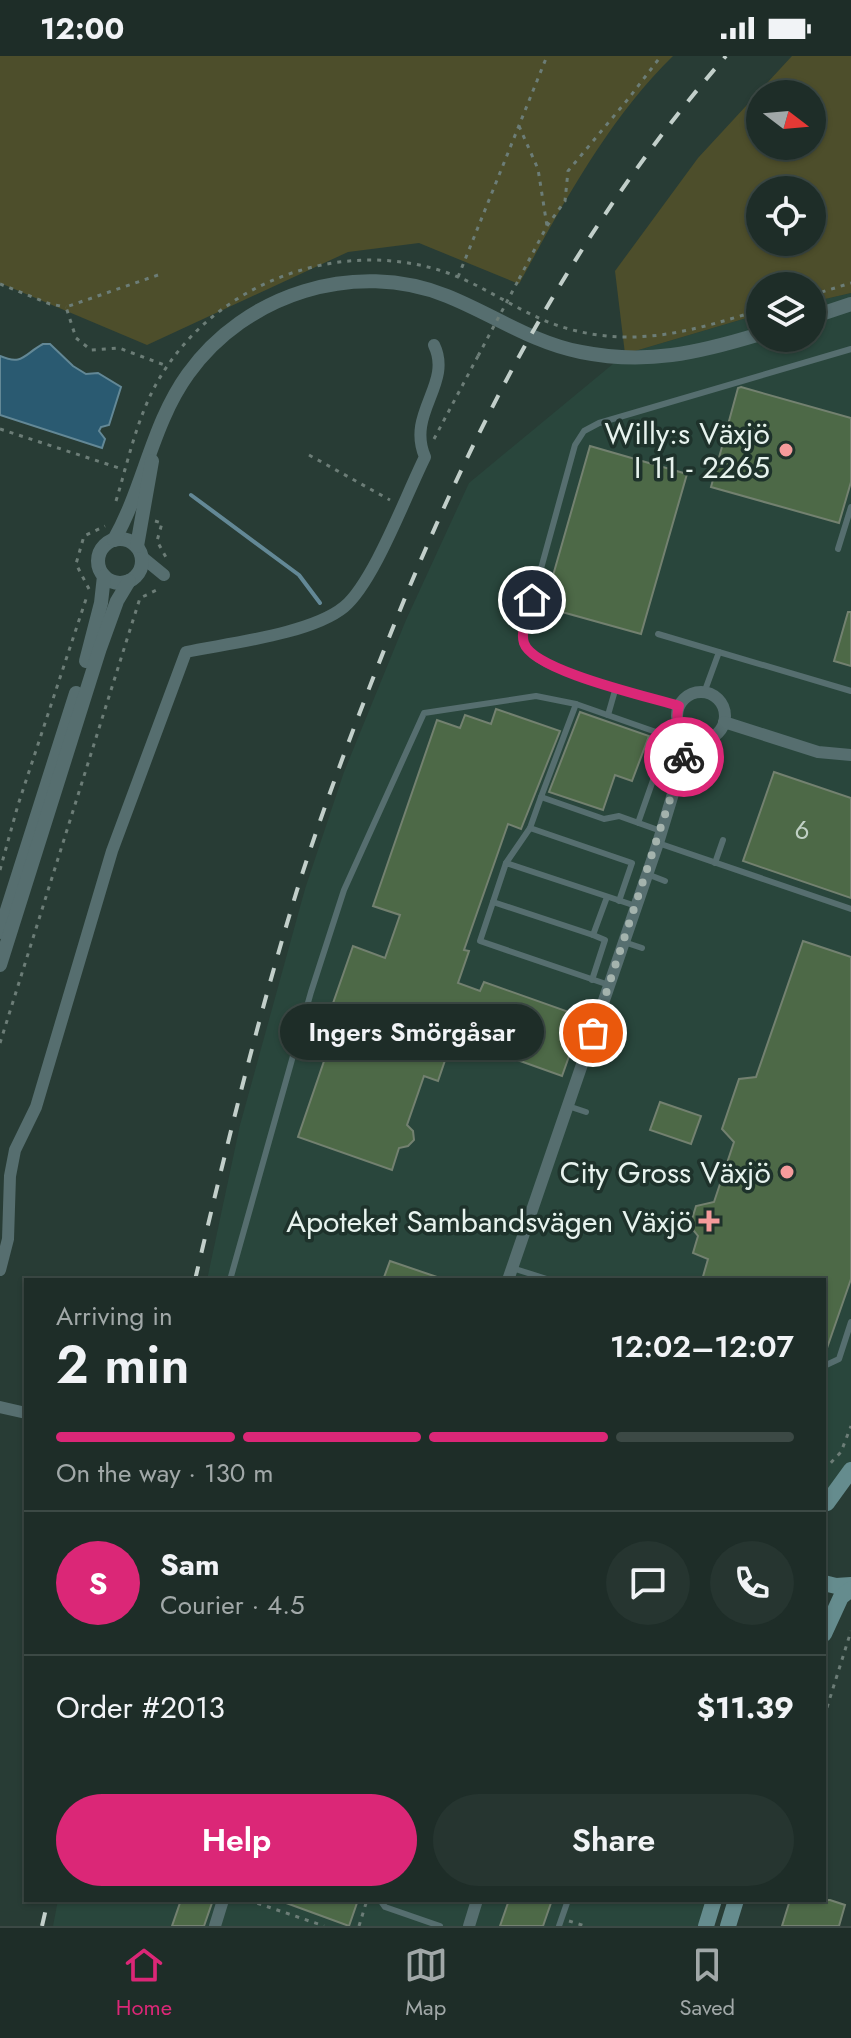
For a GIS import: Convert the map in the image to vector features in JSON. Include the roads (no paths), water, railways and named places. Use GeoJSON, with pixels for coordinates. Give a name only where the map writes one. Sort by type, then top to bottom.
{"type":"FeatureCollection","features":[{"type":"Feature","properties":{"kind":"main road"},"geometry":{"type":"LineString","coordinates":[[826,1503],[851,1470]]}},
{"type":"Feature","properties":{"kind":"main road"},"geometry":{"type":"LineString","coordinates":[[826,1504],[851,1502]]}},
{"type":"Feature","properties":{"kind":"main road"},"geometry":{"type":"LineString","coordinates":[[826,1584],[851,1587]]}},
{"type":"Feature","properties":{"kind":"main road"},"geometry":{"type":"LineString","coordinates":[[826,1630],[841,1597],[851,1587]]}},
{"type":"Feature","properties":{"kind":"main road"},"geometry":{"type":"LineString","coordinates":[[706,1926],[713,1902]]}},
{"type":"Feature","properties":{"kind":"main road"},"geometry":{"type":"LineString","coordinates":[[728,1926],[735,1902]]}},
{"type":"Feature","properties":{"kind":"street"},"geometry":{"type":"LineString","coordinates":[[114,540],[177,390],[204,353],[226,333],[282,298],[324,285],[378,281],[422,287],[559,347],[627,358],[671,357],[746,338]]}},
{"type":"Feature","properties":{"kind":"street"},"geometry":{"type":"LineString","coordinates":[[826,312],[851,304]]}},
{"type":"Feature","properties":{"kind":"street"},"geometry":{"type":"LineString","coordinates":[[1,1264],[8,1239],[10,1176],[15,1150],[36,1107],[112,851],[186,652],[298,628],[342,608],[355,595],[376,561],[425,457],[420,446],[419,428],[440,367],[440,356],[434,345]]}},
{"type":"Feature","properties":{"kind":"street"},"geometry":{"type":"LineString","coordinates":[[0,965],[100,648],[117,601],[129,581],[140,571],[139,552],[157,437]]}},
{"type":"Feature","properties":{"kind":"street"},"geometry":{"type":"LineString","coordinates":[[129,581],[118,583],[104,576],[98,565],[104,546],[114,540],[126,540],[164,575]]}},
{"type":"Feature","properties":{"kind":"street"},"geometry":{"type":"LineString","coordinates":[[0,932],[91,645],[104,576]]}},
{"type":"Feature","properties":{"kind":"street"},"geometry":{"type":"LineString","coordinates":[[704,693],[718,700],[725,715],[724,722],[711,738],[697,740],[679,728],[677,713],[679,706],[690,695],[704,693]]}},
{"type":"Feature","properties":{"kind":"street"},"geometry":{"type":"LineString","coordinates":[[724,722],[818,752],[851,755]]}},
{"type":"Feature","properties":{"kind":"street"},"geometry":{"type":"LineString","coordinates":[[510,1274],[647,874],[690,738]]}},
{"type":"Feature","properties":{"kind":"street"},"geometry":{"type":"LineString","coordinates":[[0,1407],[24,1413]]}},
{"type":"Feature","properties":{"kind":"street"},"geometry":{"type":"LineString","coordinates":[[215,1926],[222,1902]]}},
{"type":"Feature","properties":{"kind":"street"},"geometry":{"type":"LineString","coordinates":[[469,1926],[476,1902]]}},
{"type":"Feature","properties":{"kind":"lane"},"geometry":{"type":"LineString","coordinates":[[679,706],[542,662],[530,653],[524,642],[530,608],[575,445],[584,431],[599,423],[851,349]]}},
{"type":"Feature","properties":{"kind":"lane"},"geometry":{"type":"LineString","coordinates":[[838,549],[851,507]]}},
{"type":"Feature","properties":{"kind":"lane"},"geometry":{"type":"LineString","coordinates":[[658,634],[851,691]]}},
{"type":"Feature","properties":{"kind":"lane"},"geometry":{"type":"LineString","coordinates":[[704,693],[719,652]]}},
{"type":"Feature","properties":{"kind":"lane"},"geometry":{"type":"LineString","coordinates":[[608,715],[616,687]]}},
{"type":"Feature","properties":{"kind":"lane"},"geometry":{"type":"LineString","coordinates":[[231,1278],[311,992],[344,890],[424,713],[536,696],[576,704],[656,732],[664,749],[638,823]]}},
{"type":"Feature","properties":{"kind":"lane"},"geometry":{"type":"LineString","coordinates":[[576,704],[530,828],[506,863],[480,941],[609,985]]}},
{"type":"Feature","properties":{"kind":"lane"},"geometry":{"type":"LineString","coordinates":[[541,797],[604,819],[619,816],[715,863],[851,909]]}},
{"type":"Feature","properties":{"kind":"lane"},"geometry":{"type":"LineString","coordinates":[[530,828],[632,863],[619,901]]}},
{"type":"Feature","properties":{"kind":"lane"},"geometry":{"type":"LineString","coordinates":[[715,863],[723,840]]}},
{"type":"Feature","properties":{"kind":"lane"},"geometry":{"type":"LineString","coordinates":[[506,863],[636,906]]}},
{"type":"Feature","properties":{"kind":"lane"},"geometry":{"type":"LineString","coordinates":[[647,874],[665,881]]}},
{"type":"Feature","properties":{"kind":"lane"},"geometry":{"type":"LineString","coordinates":[[593,935],[607,897]]}},
{"type":"Feature","properties":{"kind":"lane"},"geometry":{"type":"LineString","coordinates":[[493,902],[605,940],[592,980]]}},
{"type":"Feature","properties":{"kind":"lane"},"geometry":{"type":"LineString","coordinates":[[624,942],[642,948]]}},
{"type":"Feature","properties":{"kind":"lane"},"geometry":{"type":"LineString","coordinates":[[568,1106],[586,1112]]}},
{"type":"Feature","properties":{"kind":"lane"},"geometry":{"type":"LineString","coordinates":[[510,1274],[537,1278]]}},
{"type":"Feature","properties":{"kind":"lane"},"geometry":{"type":"LineString","coordinates":[[826,1365],[839,1359],[851,1322]]}},
{"type":"Feature","properties":{"kind":"lane"},"geometry":{"type":"LineString","coordinates":[[381,1902],[385,1907],[440,1926]]}},
{"type":"Feature","properties":{"kind":"lane"},"geometry":{"type":"LineString","coordinates":[[561,1922],[567,1902]]}},
{"type":"Feature","properties":{"kind":"water"},"geometry":{"type":"Polygon","coordinates":[[[43,344],[50,344],[86,374],[98,373],[121,387],[109,425],[101,427],[99,431],[105,439],[102,448],[0,415],[0,356],[14,360],[23,358],[43,344]]]}},
{"type":"Feature","properties":{"kind":"waterway"},"geometry":{"type":"LineString","coordinates":[[191,495],[299,575],[320,603]]}},
{"type":"Feature","properties":{"kind":"railway"},"geometry":{"type":"LineString","coordinates":[[195,1278],[243,1083],[298,887],[357,719],[428,544],[498,396],[579,254],[625,185],[726,56]]}},
{"type":"Feature","properties":{"kind":"railway"},"geometry":{"type":"LineString","coordinates":[[42,1926],[48,1902]]}},
{"type":"Feature","properties":{"kind":"place","name":"Willy:s Växjö I 11 - 2265"},"geometry":{"type":"Point","coordinates":[786,450]}},
{"type":"Feature","properties":{"kind":"place","name":"Ingers Smörgåsar"},"geometry":{"type":"Point","coordinates":[593,1033]}},
{"type":"Feature","properties":{"kind":"place","name":"City Gross Växjö"},"geometry":{"type":"Point","coordinates":[787,1172]}},
{"type":"Feature","properties":{"kind":"place","name":"Apoteket Sambandsvägen Växjö"},"geometry":{"type":"Point","coordinates":[709,1221]}}]}
